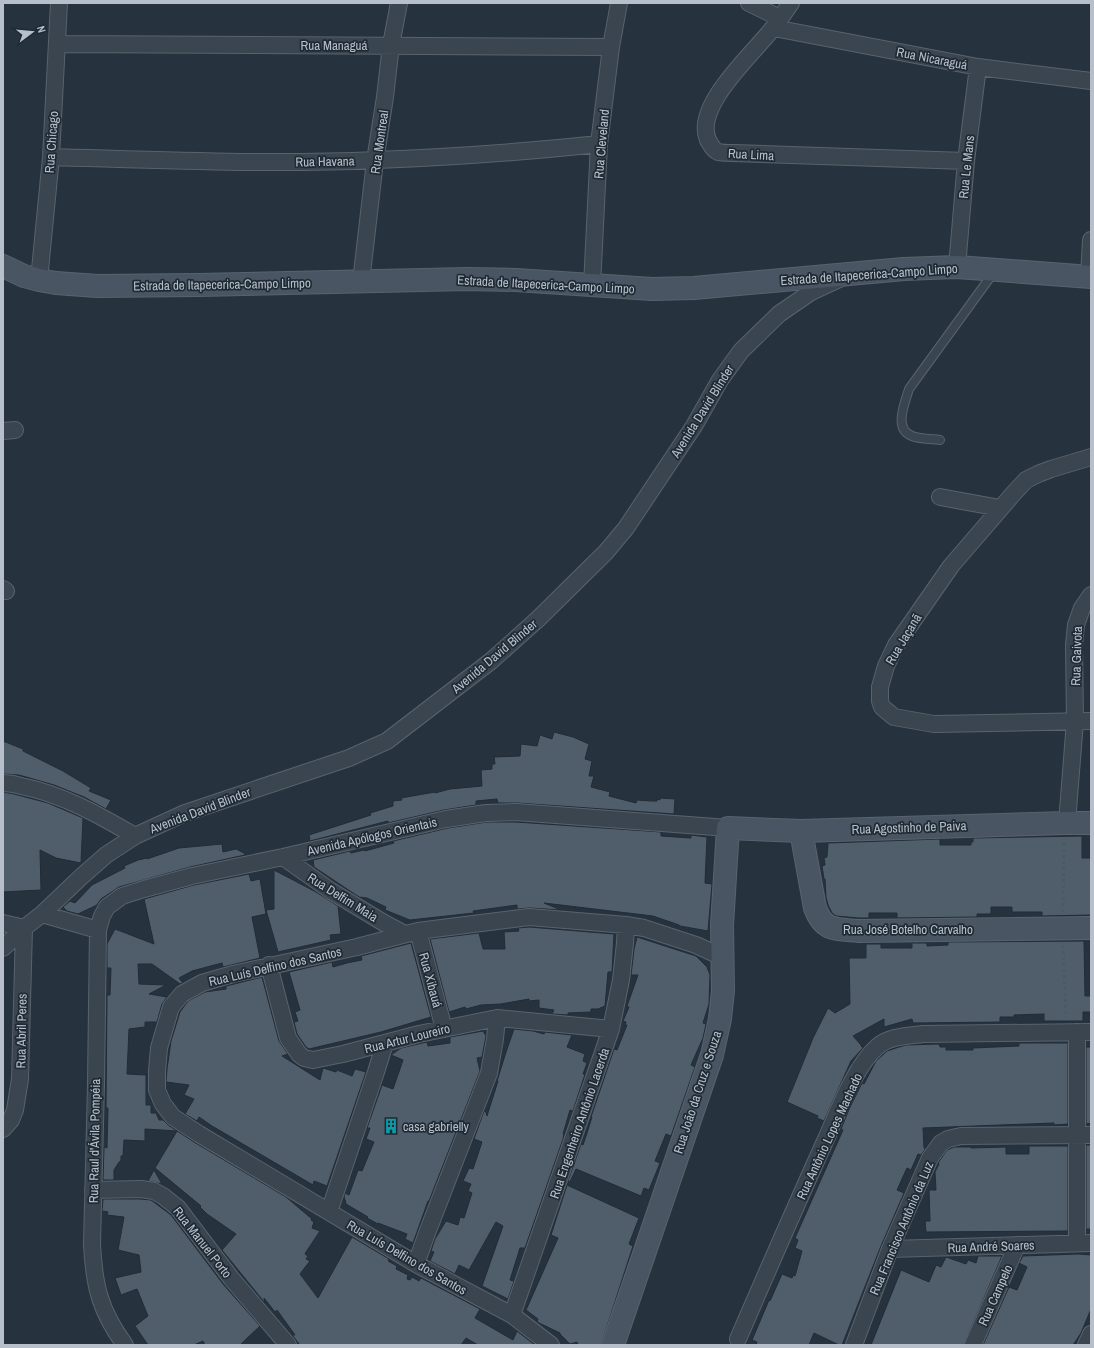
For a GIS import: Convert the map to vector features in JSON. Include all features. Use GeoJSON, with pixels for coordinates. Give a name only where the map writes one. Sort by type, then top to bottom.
{"type":"FeatureCollection","features":[{"type":"Feature","properties":{"kind":"main road","name":"Estrada de Itapecerica-Campo Limpo"},"geometry":{"type":"LineString","coordinates":[[3,266],[24,276],[39,280],[56,283],[97,286],[361,282],[422,279],[516,280],[652,289],[694,288],[904,269],[957,267],[1090,277]]}},
{"type":"Feature","properties":{"kind":"main road","name":"Rua Agostinho de Paiva"},"geometry":{"type":"LineString","coordinates":[[728,828],[800,831],[1091,823]]}},
{"type":"Feature","properties":{"kind":"main road","name":"Rua João da Cruz e Souza"},"geometry":{"type":"LineString","coordinates":[[613,1345],[712,1055],[720,1019],[723,992],[722,924],[728,828]]}},
{"type":"Feature","properties":{"kind":"main road","name":"Rua José Botelho Carvalho"},"geometry":{"type":"LineString","coordinates":[[800,831],[815,908],[819,918],[825,925],[836,929],[859,931],[1091,928]]}},
{"type":"Feature","properties":{"kind":"street","name":"Rua Chicago"},"geometry":{"type":"LineString","coordinates":[[39,280],[51,157],[59,3]]}},
{"type":"Feature","properties":{"kind":"street","name":"Rua Montreal"},"geometry":{"type":"LineString","coordinates":[[361,282],[375,160],[386,97],[391,45],[399,3]]}},
{"type":"Feature","properties":{"kind":"street","name":"Rua Cleveland"},"geometry":{"type":"LineString","coordinates":[[592,286],[599,144],[611,47],[619,3]]}},
{"type":"Feature","properties":{"kind":"street","name":"Rua Nicaraguá"},"geometry":{"type":"LineString","coordinates":[[749,3],[777,23],[978,67],[1091,81]]}},
{"type":"Feature","properties":{"kind":"street","name":"Rua Lima"},"geometry":{"type":"LineString","coordinates":[[791,3],[777,23],[715,98],[708,114],[706,125],[707,136],[713,149],[718,152],[733,153],[966,161]]}},
{"type":"Feature","properties":{"kind":"street","name":"Rua Managuá"},"geometry":{"type":"LineString","coordinates":[[57,44],[611,47]]}},
{"type":"Feature","properties":{"kind":"street","name":"Rua Le Mans"},"geometry":{"type":"LineString","coordinates":[[957,267],[966,161],[978,67]]}},
{"type":"Feature","properties":{"kind":"street","name":"Rua Havana"},"geometry":{"type":"LineString","coordinates":[[51,157],[239,162],[375,160],[494,154],[599,144]]}},
{"type":"Feature","properties":{"kind":"street"},"geometry":{"type":"LineString","coordinates":[[1090,277],[1091,240]]}},
{"type":"Feature","properties":{"kind":"street","name":"Avenida David Blinder"},"geometry":{"type":"LineString","coordinates":[[3,948],[24,928],[42,914],[80,877],[106,855],[135,836],[182,815],[230,797],[349,758],[388,741],[485,665],[538,619],[606,552],[626,528],[694,426],[720,380],[741,351],[779,314],[811,292],[848,274]]}},
{"type":"Feature","properties":{"kind":"street","name":"Rua Jaçanã"},"geometry":{"type":"LineString","coordinates":[[1091,457],[1065,464],[1026,480],[1000,508],[951,566],[896,645],[886,666],[880,687],[880,701],[886,711],[894,717],[934,724],[1000,724],[1074,727],[1091,722]]}},
{"type":"Feature","properties":{"kind":"street"},"geometry":{"type":"LineString","coordinates":[[940,497],[1000,508]]}},
{"type":"Feature","properties":{"kind":"street","name":"Rua Gaivota"},"geometry":{"type":"LineString","coordinates":[[1067,823],[1074,727],[1074,646],[1076,625],[1088,604]]}},
{"type":"Feature","properties":{"kind":"street"},"geometry":{"type":"LineString","coordinates":[[3,783],[39,789],[110,822],[135,836]]}},
{"type":"Feature","properties":{"kind":"street","name":"Avenida Apólogos Orientais"},"geometry":{"type":"LineString","coordinates":[[98,930],[102,916],[107,907],[122,896],[192,876],[283,857],[446,819],[486,813],[516,812],[728,828]]}},
{"type":"Feature","properties":{"kind":"street","name":"Rua Delfim Maia"},"geometry":{"type":"LineString","coordinates":[[283,857],[331,891],[384,923],[411,932]]}},
{"type":"Feature","properties":{"kind":"street"},"geometry":{"type":"LineString","coordinates":[[42,914],[98,930]]}},
{"type":"Feature","properties":{"kind":"street","name":"Rua Luís Delfino dos Santos"},"geometry":{"type":"LineString","coordinates":[[551,1345],[512,1316],[416,1264],[173,1117],[163,1104],[157,1090],[156,1071],[159,1048],[171,1007],[182,994],[202,983],[233,974],[357,947],[411,932],[529,917],[626,925],[644,928],[696,945],[722,957]]}},
{"type":"Feature","properties":{"kind":"street"},"geometry":{"type":"LineString","coordinates":[[3,923],[24,928]]}},
{"type":"Feature","properties":{"kind":"street","name":"Rua Engenheiro Antônio Lacerda"},"geometry":{"type":"LineString","coordinates":[[512,1316],[611,1029],[621,980],[626,943],[626,925]]}},
{"type":"Feature","properties":{"kind":"street","name":"Rua Abril Peres"},"geometry":{"type":"LineString","coordinates":[[3,1129],[11,1120],[15,1110],[20,1079],[24,928]]}},
{"type":"Feature","properties":{"kind":"street","name":"Rua Raul d'Ávila Pompéia"},"geometry":{"type":"LineString","coordinates":[[98,930],[92,1244],[93,1270],[98,1294],[109,1321],[124,1345]]}},
{"type":"Feature","properties":{"kind":"street","name":"Rua Xibauá"},"geometry":{"type":"LineString","coordinates":[[411,932],[444,1029]]}},
{"type":"Feature","properties":{"kind":"street","name":"Rua Artur Loureiro"},"geometry":{"type":"LineString","coordinates":[[269,965],[288,1038],[294,1048],[304,1058],[313,1060],[497,1018],[611,1029]]}},
{"type":"Feature","properties":{"kind":"street"},"geometry":{"type":"LineString","coordinates":[[416,1264],[489,1072],[497,1018]]}},
{"type":"Feature","properties":{"kind":"street"},"geometry":{"type":"LineString","coordinates":[[1084,1032],[1084,1243]]}},
{"type":"Feature","properties":{"kind":"street","name":"Rua Antônio Lopes Machado"},"geometry":{"type":"LineString","coordinates":[[738,1339],[848,1090],[864,1061],[875,1048],[896,1038],[923,1034],[1084,1032]]}},
{"type":"Feature","properties":{"kind":"street"},"geometry":{"type":"LineString","coordinates":[[328,1212],[376,1072],[384,1043]]}},
{"type":"Feature","properties":{"kind":"street","name":"Rua Francisco Antônio da Luz"},"geometry":{"type":"LineString","coordinates":[[854,1345],[890,1249],[930,1158],[941,1143],[948,1139],[961,1136],[1084,1135]]}},
{"type":"Feature","properties":{"kind":"street","name":"Rua Manuel Porto"},"geometry":{"type":"LineString","coordinates":[[93,1190],[141,1188],[163,1196],[178,1208],[231,1278],[288,1345]]}},
{"type":"Feature","properties":{"kind":"street","name":"Rua André Soares"},"geometry":{"type":"LineString","coordinates":[[890,1249],[1084,1243]]}},
{"type":"Feature","properties":{"kind":"street","name":"Rua Campelo"},"geometry":{"type":"LineString","coordinates":[[973,1345],[1017,1244]]}},
{"type":"Feature","properties":{"kind":"street"},"geometry":{"type":"LineString","coordinates":[[1086,1345],[1091,1334]]}},
{"type":"Feature","properties":{"kind":"lane"},"geometry":{"type":"LineString","coordinates":[[940,440],[913,437],[906,434],[902,427],[902,412],[906,397],[909,390],[996,269]]}},
{"type":"Feature","properties":{"kind":"building"},"geometry":{"type":"Polygon","coordinates":[[[554,732],[573,737],[589,744],[585,759],[592,761],[589,776],[594,776],[591,787],[610,792],[609,796],[636,803],[637,800],[657,801],[657,799],[660,800],[660,798],[675,799],[674,814],[498,803],[497,799],[476,801],[476,805],[444,810],[388,823],[388,821],[310,841],[309,835],[371,815],[370,813],[393,806],[393,801],[402,800],[401,798],[435,793],[450,789],[482,786],[481,770],[492,769],[492,764],[495,764],[494,757],[520,756],[521,744],[537,746],[540,735],[552,739],[554,732]]]}},
{"type":"Feature","properties":{"kind":"building"},"geometry":{"type":"Polygon","coordinates":[[[3,741],[23,749],[23,751],[63,771],[91,788],[89,791],[111,800],[106,809],[84,797],[54,785],[19,775],[3,774],[3,741]]]}},
{"type":"Feature","properties":{"kind":"building"},"geometry":{"type":"Polygon","coordinates":[[[3,792],[48,803],[83,818],[81,863],[56,858],[40,850],[41,890],[3,892],[3,792]]]}},
{"type":"Feature","properties":{"kind":"building"},"geometry":{"type":"Polygon","coordinates":[[[487,822],[516,822],[661,832],[661,836],[691,838],[691,835],[707,837],[705,883],[712,884],[708,931],[680,926],[653,916],[544,903],[561,910],[530,908],[517,909],[517,905],[473,911],[474,913],[410,920],[385,910],[386,907],[367,898],[359,897],[314,867],[313,860],[350,851],[351,853],[365,851],[394,843],[393,841],[448,828],[487,822]]]}},
{"type":"Feature","properties":{"kind":"building"},"geometry":{"type":"Polygon","coordinates":[[[1082,836],[1082,858],[1091,858],[1091,915],[1042,916],[1042,912],[1012,912],[1012,907],[991,907],[991,914],[977,914],[977,917],[897,918],[897,913],[869,913],[869,918],[859,918],[836,916],[832,913],[828,905],[822,866],[825,865],[824,858],[827,857],[828,843],[940,839],[940,845],[971,845],[973,838],[1082,836]]]}},
{"type":"Feature","properties":{"kind":"building"},"geometry":{"type":"Polygon","coordinates":[[[222,844],[223,852],[236,849],[245,855],[190,867],[119,887],[101,899],[97,905],[78,914],[67,911],[63,907],[70,901],[75,903],[92,885],[125,868],[124,866],[138,860],[147,859],[179,848],[222,844]]]}},
{"type":"Feature","properties":{"kind":"building"},"geometry":{"type":"Polygon","coordinates":[[[274,870],[316,892],[338,906],[341,934],[330,935],[331,940],[278,952],[266,910],[274,909],[274,870]]]}},
{"type":"Feature","properties":{"kind":"building"},"geometry":{"type":"Polygon","coordinates":[[[249,874],[251,881],[260,879],[266,914],[252,917],[260,958],[223,967],[222,963],[192,971],[179,978],[183,983],[180,984],[152,964],[138,964],[139,984],[166,985],[149,994],[167,997],[162,1004],[157,1022],[145,1022],[145,1027],[129,1029],[127,1074],[146,1075],[146,1105],[151,1105],[151,1113],[156,1113],[159,1120],[163,1120],[194,1142],[286,1197],[312,1219],[311,1220],[314,1222],[312,1228],[320,1231],[305,1254],[308,1256],[306,1259],[310,1261],[300,1274],[318,1298],[352,1237],[389,1259],[388,1261],[397,1266],[396,1269],[408,1275],[407,1279],[410,1280],[412,1277],[419,1281],[421,1278],[480,1309],[475,1318],[513,1340],[517,1331],[535,1345],[478,1345],[466,1338],[461,1345],[300,1345],[292,1335],[295,1335],[277,1310],[275,1312],[264,1298],[265,1303],[222,1250],[236,1234],[207,1214],[200,1207],[201,1206],[155,1168],[177,1131],[145,1129],[145,1141],[124,1140],[123,1156],[121,1156],[121,1161],[114,1170],[114,1180],[103,1180],[104,1147],[107,1148],[108,1108],[106,1108],[107,995],[110,995],[111,968],[107,968],[107,944],[115,929],[154,944],[144,899],[194,885],[249,874]]]}},
{"type":"Feature","properties":{"kind":"building"},"geometry":{"type":"Polygon","coordinates":[[[529,927],[614,934],[612,972],[608,972],[605,1006],[598,1009],[591,1009],[591,1012],[568,1013],[568,1015],[552,1014],[554,1010],[539,1008],[539,1000],[529,1001],[529,999],[501,1004],[481,1005],[466,1009],[465,1007],[449,1012],[430,939],[479,933],[483,949],[505,949],[504,932],[519,931],[518,928],[529,927]]]}},
{"type":"Feature","properties":{"kind":"building"},"geometry":{"type":"Polygon","coordinates":[[[637,937],[696,956],[707,967],[710,975],[709,1004],[703,1023],[706,1024],[703,1038],[691,1065],[695,1067],[671,1136],[666,1134],[655,1161],[660,1163],[649,1190],[644,1188],[641,1196],[576,1169],[570,1182],[568,1181],[581,1144],[583,1145],[614,1049],[617,1050],[627,1025],[625,1025],[626,1022],[623,1021],[629,1007],[627,1006],[638,975],[631,975],[637,937]]]}},
{"type":"Feature","properties":{"kind":"building"},"geometry":{"type":"Polygon","coordinates":[[[1084,941],[1085,996],[1091,996],[1091,1012],[1083,1012],[1083,1021],[1044,1021],[1044,1014],[1000,1017],[1000,1022],[913,1023],[912,1019],[884,1027],[884,1019],[853,1036],[863,1048],[851,1061],[824,1121],[817,1118],[818,1116],[787,1102],[813,1038],[828,1008],[835,1013],[850,1004],[849,958],[866,958],[866,944],[881,944],[881,948],[912,948],[912,943],[927,943],[927,946],[948,945],[948,942],[1084,941]]]}},
{"type":"Feature","properties":{"kind":"building"},"geometry":{"type":"Polygon","coordinates":[[[411,943],[431,1017],[381,1032],[309,1049],[306,1047],[297,1034],[294,1022],[298,1021],[295,1012],[300,1010],[289,972],[332,962],[333,967],[362,960],[361,956],[411,943]]]}},
{"type":"Feature","properties":{"kind":"building"},"geometry":{"type":"Polygon","coordinates":[[[262,977],[279,1041],[288,1054],[282,1056],[320,1080],[323,1068],[336,1072],[337,1070],[352,1076],[355,1069],[366,1072],[327,1186],[314,1181],[313,1185],[199,1117],[197,1121],[185,1114],[194,1099],[184,1095],[189,1085],[166,1082],[171,1041],[180,1012],[188,1001],[205,992],[226,989],[226,986],[262,977]]]}},
{"type":"Feature","properties":{"kind":"building"},"geometry":{"type":"Polygon","coordinates":[[[514,1029],[544,1034],[545,1032],[572,1035],[567,1047],[585,1054],[583,1061],[587,1063],[573,1111],[570,1110],[563,1139],[525,1248],[520,1248],[510,1280],[514,1281],[508,1299],[482,1286],[503,1226],[496,1222],[469,1270],[459,1265],[455,1274],[430,1261],[434,1252],[431,1251],[435,1239],[446,1221],[458,1225],[460,1217],[464,1218],[472,1193],[468,1191],[471,1184],[463,1181],[469,1168],[473,1169],[482,1142],[474,1139],[484,1111],[486,1112],[487,1116],[514,1029]]]}},
{"type":"Feature","properties":{"kind":"building"},"geometry":{"type":"Polygon","coordinates":[[[483,1031],[486,1036],[482,1057],[477,1058],[480,1071],[428,1201],[413,1243],[405,1239],[407,1234],[378,1224],[346,1204],[344,1196],[345,1193],[349,1195],[358,1170],[362,1171],[374,1142],[366,1139],[370,1128],[367,1128],[382,1085],[393,1089],[403,1060],[391,1055],[401,1048],[427,1042],[428,1046],[450,1043],[450,1037],[483,1031]]]}},
{"type":"Feature","properties":{"kind":"building"},"geometry":{"type":"Polygon","coordinates":[[[1019,1043],[1068,1043],[1068,1124],[1054,1125],[1054,1123],[923,1128],[924,1148],[926,1148],[921,1155],[918,1154],[911,1170],[907,1168],[897,1190],[904,1193],[881,1246],[842,1345],[814,1333],[809,1345],[756,1345],[757,1342],[752,1340],[782,1274],[792,1278],[793,1275],[795,1276],[802,1251],[795,1248],[798,1240],[795,1238],[843,1130],[841,1129],[850,1107],[862,1083],[864,1084],[876,1061],[887,1051],[906,1045],[939,1044],[940,1047],[946,1047],[946,1050],[973,1050],[973,1048],[1019,1046],[1019,1043]]]}},
{"type":"Feature","properties":{"kind":"building"},"geometry":{"type":"Polygon","coordinates":[[[1086,1047],[1091,1047],[1091,1123],[1086,1124],[1086,1047]]]}},
{"type":"Feature","properties":{"kind":"building"},"geometry":{"type":"Polygon","coordinates":[[[1086,1145],[1091,1145],[1091,1229],[1086,1229],[1086,1145]]]}},
{"type":"Feature","properties":{"kind":"building"},"geometry":{"type":"Polygon","coordinates":[[[1029,1146],[1068,1146],[1068,1231],[926,1232],[925,1221],[930,1221],[929,1190],[936,1190],[935,1172],[939,1164],[938,1163],[947,1150],[954,1147],[1006,1147],[1006,1154],[1029,1154],[1029,1146]]]}},
{"type":"Feature","properties":{"kind":"building"},"geometry":{"type":"Polygon","coordinates":[[[154,1170],[162,1184],[148,1181],[154,1170]]]}},
{"type":"Feature","properties":{"kind":"building"},"geometry":{"type":"Polygon","coordinates":[[[567,1185],[639,1218],[629,1244],[633,1246],[601,1345],[578,1345],[577,1342],[570,1344],[560,1333],[537,1322],[538,1319],[526,1310],[558,1238],[551,1235],[567,1185]]]}},
{"type":"Feature","properties":{"kind":"building"},"geometry":{"type":"Polygon","coordinates":[[[103,1199],[151,1200],[171,1215],[223,1284],[260,1326],[240,1345],[205,1345],[203,1341],[194,1345],[148,1345],[135,1326],[148,1316],[137,1289],[121,1295],[115,1278],[141,1272],[139,1255],[118,1250],[124,1217],[107,1215],[108,1212],[102,1211],[103,1199]]]}},
{"type":"Feature","properties":{"kind":"building"},"geometry":{"type":"Polygon","coordinates":[[[1091,1255],[1091,1309],[1081,1333],[1073,1345],[983,1345],[1009,1287],[1017,1290],[1027,1267],[1019,1263],[1023,1256],[1091,1255]]]}},
{"type":"Feature","properties":{"kind":"building"},"geometry":{"type":"Polygon","coordinates":[[[978,1256],[1002,1256],[964,1345],[871,1345],[901,1270],[929,1282],[936,1265],[941,1267],[946,1257],[966,1264],[968,1260],[976,1263],[978,1256]]]}},
{"type":"Feature","properties":{"kind":"place","name":"casa gabrielly"},"geometry":{"type":"Point","coordinates":[391,1126]}}]}
